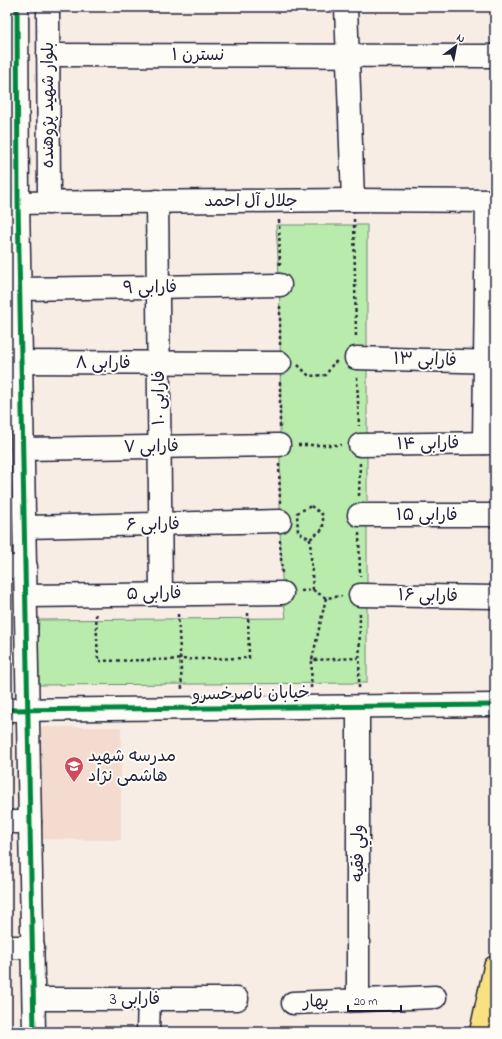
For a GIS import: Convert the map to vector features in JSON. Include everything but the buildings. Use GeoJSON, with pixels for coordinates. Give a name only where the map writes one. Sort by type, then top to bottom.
{"type":"FeatureCollection","features":[{"type":"Feature","properties":{"kind":"main road"},"geometry":{"type":"LineString","coordinates":[[481,1032],[495,967]]}},
{"type":"Feature","properties":{"kind":"street","name":"بلوار شهید پژوهنده"},"geometry":{"type":"LineString","coordinates":[[17,7],[12,36],[13,203],[20,289],[14,362],[23,449],[16,490],[16,567],[26,596],[34,1032]]}},
{"type":"Feature","properties":{"kind":"street","name":"بلوار شهید پژوهنده"},"geometry":{"type":"LineString","coordinates":[[48,7],[49,203]]}},
{"type":"Feature","properties":{"kind":"street"},"geometry":{"type":"LineString","coordinates":[[346,7],[353,200]]}},
{"type":"Feature","properties":{"kind":"street","name":"نسترن ۱"},"geometry":{"type":"LineString","coordinates":[[48,55],[495,56]]}},
{"type":"Feature","properties":{"kind":"street","name":"جلال آل احمد"},"geometry":{"type":"LineString","coordinates":[[13,203],[353,200],[491,201]]}},
{"type":"Feature","properties":{"kind":"street","name":"فارابی ۱۰"},"geometry":{"type":"LineString","coordinates":[[157,201],[160,525],[169,594]]}},
{"type":"Feature","properties":{"kind":"street"},"geometry":{"type":"LineString","coordinates":[[490,443],[491,201]]}},
{"type":"Feature","properties":{"kind":"street","name":"فارابی ۹"},"geometry":{"type":"LineString","coordinates":[[20,289],[280,285]]}},
{"type":"Feature","properties":{"kind":"street","name":"فارابی ۱۳"},"geometry":{"type":"LineString","coordinates":[[356,358],[490,362]]}},
{"type":"Feature","properties":{"kind":"street","name":"فارابی ۸"},"geometry":{"type":"LineString","coordinates":[[14,362],[280,363]]}},
{"type":"Feature","properties":{"kind":"street","name":"فارابی ۱۴"},"geometry":{"type":"LineString","coordinates":[[360,445],[490,443]]}},
{"type":"Feature","properties":{"kind":"street","name":"فارابی ۷"},"geometry":{"type":"LineString","coordinates":[[23,449],[279,445]]}},
{"type":"Feature","properties":{"kind":"street","name":"فارابی ۱۵"},"geometry":{"type":"LineString","coordinates":[[359,515],[495,516]]}},
{"type":"Feature","properties":{"kind":"street","name":"فارابی ۶"},"geometry":{"type":"LineString","coordinates":[[26,527],[280,521]]}},
{"type":"Feature","properties":{"kind":"street","name":"فارابی ۵"},"geometry":{"type":"LineString","coordinates":[[26,596],[282,593]]}},
{"type":"Feature","properties":{"kind":"street","name":"فارابی ۱۶"},"geometry":{"type":"LineString","coordinates":[[360,595],[495,597]]}},
{"type":"Feature","properties":{"kind":"street","name":"خیابان ناصرخسرو"},"geometry":{"type":"LineString","coordinates":[[7,710],[495,705]]}},
{"type":"Feature","properties":{"kind":"street","name":"ولي فقيه"},"geometry":{"type":"LineString","coordinates":[[358,707],[358,1000]]}},
{"type":"Feature","properties":{"kind":"street"},"geometry":{"type":"LineString","coordinates":[[7,822],[30,822]]}},
{"type":"Feature","properties":{"kind":"street"},"geometry":{"type":"LineString","coordinates":[[7,947],[33,947]]}},
{"type":"Feature","properties":{"kind":"street","name":"بهار"},"geometry":{"type":"LineString","coordinates":[[293,1002],[435,997]]}},
{"type":"Feature","properties":{"kind":"street","name":"فارابی 3"},"geometry":{"type":"LineString","coordinates":[[34,999],[237,999]]}},
{"type":"Feature","properties":{"kind":"street"},"geometry":{"type":"LineString","coordinates":[[148,1032],[149,999]]}},
{"type":"Feature","properties":{"kind":"path"},"geometry":{"type":"LineString","coordinates":[[278,201],[280,285],[279,445],[282,593],[314,590],[326,598],[360,595]]}},
{"type":"Feature","properties":{"kind":"path"},"geometry":{"type":"LineString","coordinates":[[280,363],[297,364],[309,376],[326,375],[334,362],[356,358]]}},
{"type":"Feature","properties":{"kind":"path"},"geometry":{"type":"LineString","coordinates":[[279,445],[360,445]]}},
{"type":"Feature","properties":{"kind":"path"},"geometry":{"type":"LineString","coordinates":[[311,506],[323,515],[323,529],[310,539],[298,532],[297,513],[311,506]]}},
{"type":"Feature","properties":{"kind":"path"},"geometry":{"type":"LineString","coordinates":[[310,539],[314,590]]}},
{"type":"Feature","properties":{"kind":"path"},"geometry":{"type":"LineString","coordinates":[[95,595],[98,661],[181,660],[249,658],[247,593]]}},
{"type":"Feature","properties":{"kind":"path"},"geometry":{"type":"LineString","coordinates":[[169,594],[181,660],[183,709]]}},
{"type":"Feature","properties":{"kind":"path"},"geometry":{"type":"LineString","coordinates":[[310,707],[312,660],[326,598]]}},
{"type":"Feature","properties":{"kind":"path"},"geometry":{"type":"LineString","coordinates":[[312,660],[359,658]]}},
{"type":"Feature","properties":{"kind":"shaded area","name":"مدرسه شهید ه‍اشمی نژاد"},"geometry":{"type":"Polygon","coordinates":[[[28,727],[121,727],[121,840],[27,839],[28,727]]]}},
{"type":"Feature","properties":{"kind":"green space"},"geometry":{"type":"Polygon","coordinates":[[[276,225],[367,225],[367,683],[35,685],[39,620],[286,618],[280,540],[280,313],[276,225]]]}},
{"type":"Feature","properties":{"kind":"cycle path"},"geometry":{"type":"LineString","coordinates":[[17,7],[18,203],[34,1032]]}},
{"type":"Feature","properties":{"kind":"cycle path"},"geometry":{"type":"LineString","coordinates":[[7,710],[495,705]]}},
{"type":"Feature","properties":{"kind":"place","name":"مدرسه شهید ه‍اشمی نژاد"},"geometry":{"type":"Point","coordinates":[74,783]}}]}
